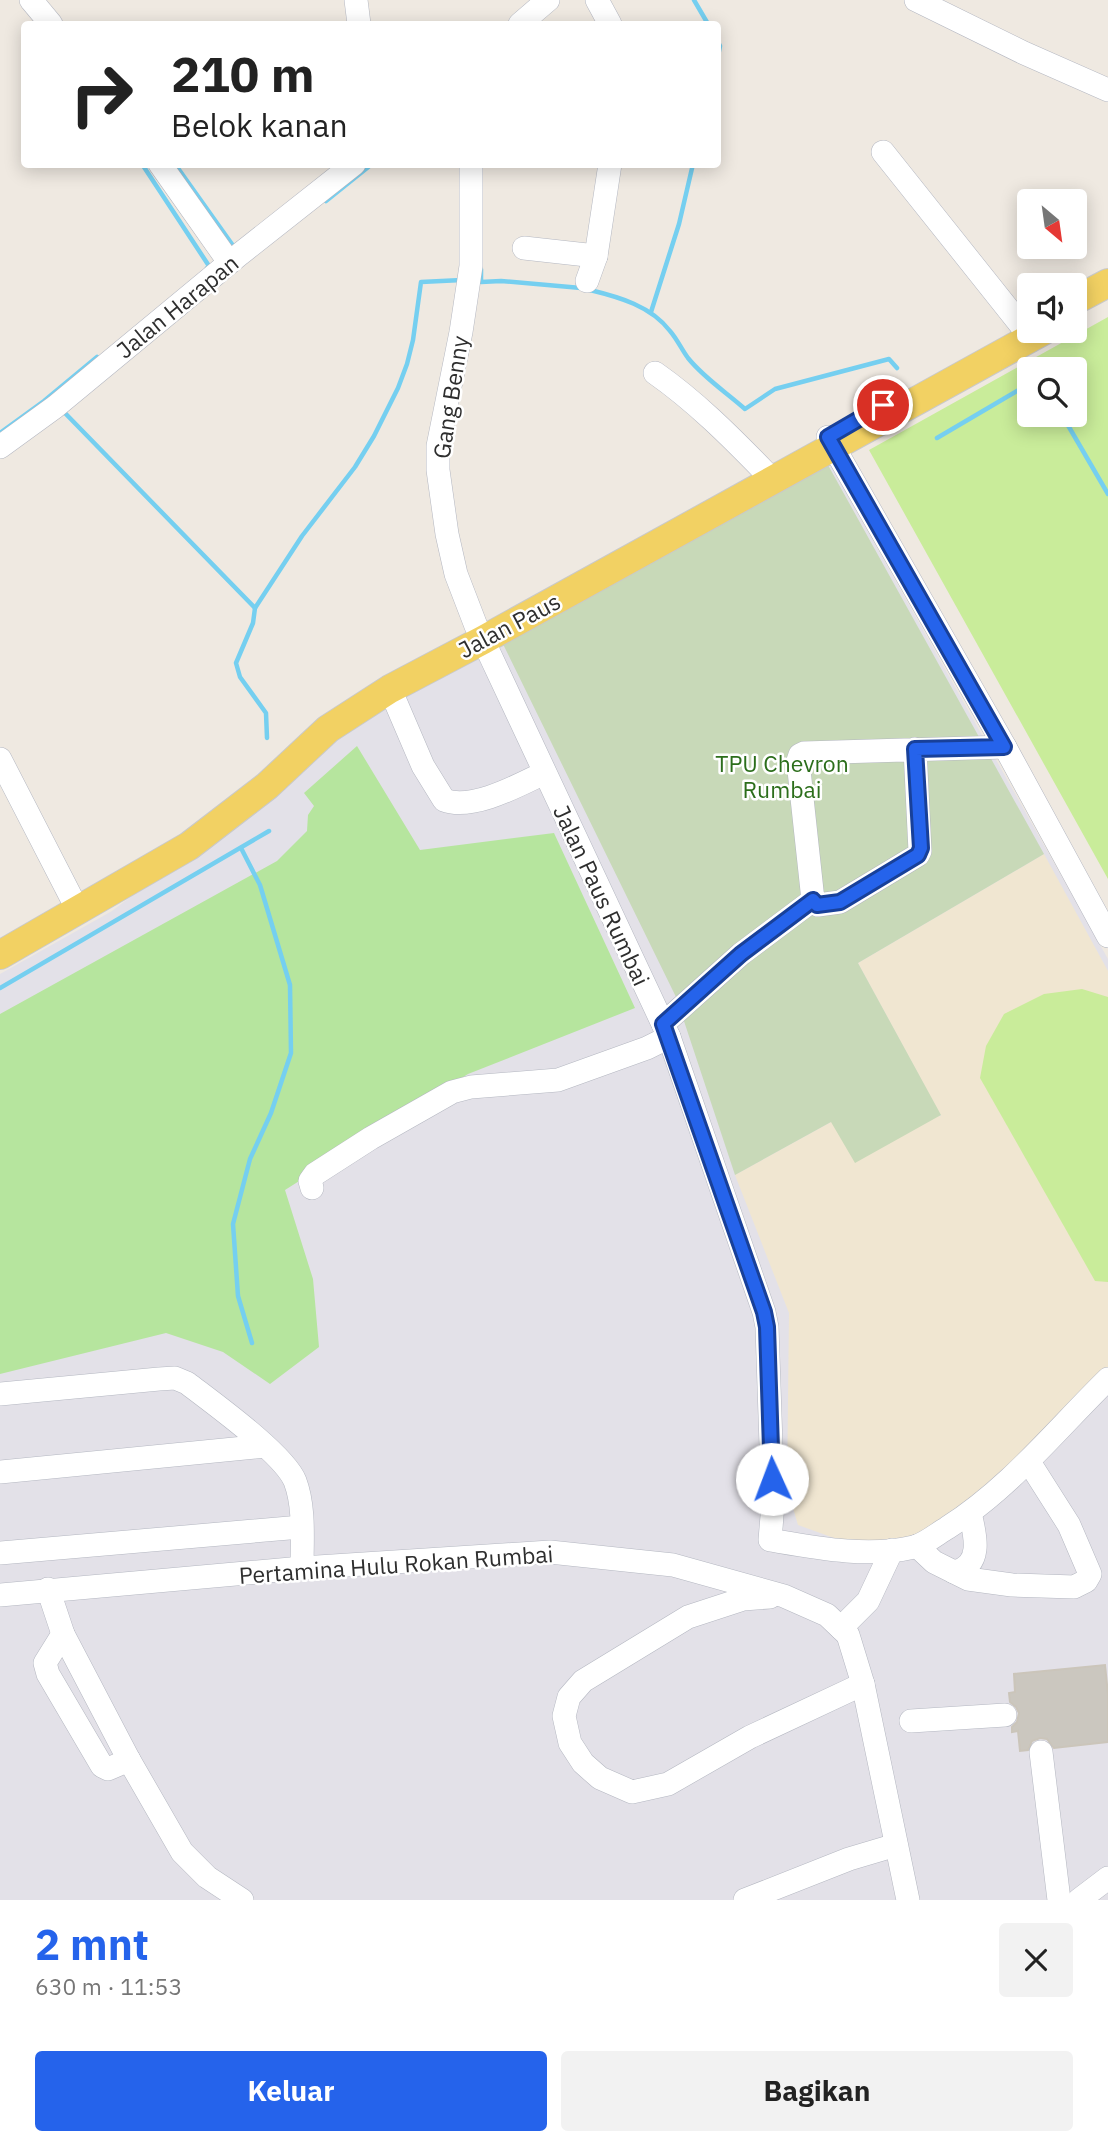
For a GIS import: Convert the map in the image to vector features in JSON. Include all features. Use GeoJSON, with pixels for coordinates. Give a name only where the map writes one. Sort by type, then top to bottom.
{"type":"FeatureCollection","features":[{"type":"Feature","properties":{"kind":"main road"},"geometry":{"type":"LineString","coordinates":[[1087,295],[1108,283]]}},
{"type":"Feature","properties":{"kind":"main road"},"geometry":{"type":"LineString","coordinates":[[1087,306],[1108,295]]}},
{"type":"Feature","properties":{"kind":"main road","name":"Jalan Paus"},"geometry":{"type":"LineString","coordinates":[[0,938],[180,835],[258,774],[321,716],[387,673],[479,633],[1017,337]]}},
{"type":"Feature","properties":{"kind":"main road","name":"Jalan Paus"},"geometry":{"type":"LineString","coordinates":[[0,955],[189,846],[267,786],[328,729],[479,633],[764,471],[830,442]]}},
{"type":"Feature","properties":{"kind":"street"},"geometry":{"type":"LineString","coordinates":[[31,0],[48,21]]}},
{"type":"Feature","properties":{"kind":"street"},"geometry":{"type":"LineString","coordinates":[[356,0],[359,21]]}},
{"type":"Feature","properties":{"kind":"street"},"geometry":{"type":"LineString","coordinates":[[524,21],[548,0]]}},
{"type":"Feature","properties":{"kind":"street"},"geometry":{"type":"LineString","coordinates":[[597,0],[608,21]]}},
{"type":"Feature","properties":{"kind":"street"},"geometry":{"type":"LineString","coordinates":[[916,0],[1024,53],[1108,90]]}},
{"type":"Feature","properties":{"kind":"street"},"geometry":{"type":"LineString","coordinates":[[883,152],[1017,311]]}},
{"type":"Feature","properties":{"kind":"street"},"geometry":{"type":"LineString","coordinates":[[163,168],[229,262]]}},
{"type":"Feature","properties":{"kind":"street","name":"Jalan Harapan"},"geometry":{"type":"LineString","coordinates":[[0,447],[55,407],[229,262],[349,168]]}},
{"type":"Feature","properties":{"kind":"street","name":"Gang Benny"},"geometry":{"type":"LineString","coordinates":[[471,168],[471,266],[438,446],[438,470],[453,561],[479,633]]}},
{"type":"Feature","properties":{"kind":"street"},"geometry":{"type":"LineString","coordinates":[[587,281],[597,256],[609,168]]}},
{"type":"Feature","properties":{"kind":"street"},"geometry":{"type":"LineString","coordinates":[[524,247],[597,256]]}},
{"type":"Feature","properties":{"kind":"street"},"geometry":{"type":"LineString","coordinates":[[654,373],[723,428],[764,471]]}},
{"type":"Feature","properties":{"kind":"street"},"geometry":{"type":"LineString","coordinates":[[830,442],[1108,936]]}},
{"type":"Feature","properties":{"kind":"street","name":"Jalan Paus Rumbai"},"geometry":{"type":"LineString","coordinates":[[479,633],[666,1030],[764,1312],[767,1327],[773,1504],[771,1540],[818,1548],[864,1551],[918,1546],[970,1513],[1029,1462],[1066,1420],[1108,1379]]}},
{"type":"Feature","properties":{"kind":"street"},"geometry":{"type":"LineString","coordinates":[[390,689],[424,766],[444,800],[468,802],[504,791],[544,773]]}},
{"type":"Feature","properties":{"kind":"street"},"geometry":{"type":"LineString","coordinates":[[915,749],[920,852],[840,902],[817,905],[813,900],[798,761],[800,755],[804,753],[915,749],[1004,747]]}},
{"type":"Feature","properties":{"kind":"street"},"geometry":{"type":"LineString","coordinates":[[0,759],[71,897]]}},
{"type":"Feature","properties":{"kind":"street"},"geometry":{"type":"LineString","coordinates":[[312,1188],[310,1181],[315,1174],[452,1092],[471,1087],[558,1080],[647,1048],[741,954],[813,900]]}},
{"type":"Feature","properties":{"kind":"street"},"geometry":{"type":"LineString","coordinates":[[0,1394],[175,1378],[187,1383],[288,1468],[296,1483],[302,1568]]}},
{"type":"Feature","properties":{"kind":"street"},"geometry":{"type":"LineString","coordinates":[[0,1472],[265,1446]]}},
{"type":"Feature","properties":{"kind":"street"},"geometry":{"type":"LineString","coordinates":[[918,1546],[934,1562],[968,1579],[1012,1585],[1074,1587],[1082,1584],[1090,1574],[1085,1559],[1069,1525],[1029,1462]]}},
{"type":"Feature","properties":{"kind":"street"},"geometry":{"type":"LineString","coordinates":[[954,1572],[967,1567],[975,1553],[976,1541],[970,1513]]}},
{"type":"Feature","properties":{"kind":"street"},"geometry":{"type":"LineString","coordinates":[[0,1553],[301,1527]]}},
{"type":"Feature","properties":{"kind":"street"},"geometry":{"type":"LineString","coordinates":[[892,1550],[868,1601],[834,1622],[848,1635],[863,1684],[908,1900]]}},
{"type":"Feature","properties":{"kind":"street","name":"Pertamina Hulu Rokan Rumbai"},"geometry":{"type":"LineString","coordinates":[[0,1595],[302,1568],[550,1552],[673,1564],[784,1596],[834,1622]]}},
{"type":"Feature","properties":{"kind":"street"},"geometry":{"type":"LineString","coordinates":[[48,1589],[63,1634],[129,1760],[182,1853],[207,1877],[242,1900]]}},
{"type":"Feature","properties":{"kind":"street"},"geometry":{"type":"LineString","coordinates":[[784,1596],[743,1598],[688,1617],[583,1681],[569,1698],[564,1716],[570,1743],[583,1763],[600,1778],[632,1792],[668,1784],[750,1737],[863,1684]]}},
{"type":"Feature","properties":{"kind":"street"},"geometry":{"type":"LineString","coordinates":[[63,1634],[45,1663],[48,1674],[102,1766],[108,1769],[129,1760]]}},
{"type":"Feature","properties":{"kind":"street"},"geometry":{"type":"LineString","coordinates":[[911,1721],[1005,1715]]}},
{"type":"Feature","properties":{"kind":"street"},"geometry":{"type":"LineString","coordinates":[[1041,1752],[1059,1900]]}},
{"type":"Feature","properties":{"kind":"street"},"geometry":{"type":"LineString","coordinates":[[745,1900],[849,1858],[896,1845]]}},
{"type":"Feature","properties":{"kind":"street"},"geometry":{"type":"LineString","coordinates":[[1080,1900],[1108,1878]]}},
{"type":"Feature","properties":{"kind":"shaded area"},"geometry":{"type":"Polygon","coordinates":[[[827,459],[1108,959],[1108,1900],[0,1900],[0,974],[112,911],[221,828],[326,730],[827,459]]]}},
{"type":"Feature","properties":{"kind":"shaded area"},"geometry":{"type":"Polygon","coordinates":[[[1044,854],[1108,971],[1108,1368],[988,1491],[929,1536],[848,1543],[798,1525],[787,1488],[789,1313],[735,1175],[831,1122],[941,1116],[858,963],[1044,854]]]}},
{"type":"Feature","properties":{"kind":"green space"},"geometry":{"type":"Polygon","coordinates":[[[1108,317],[1108,879],[869,450],[1017,368],[1017,427],[1087,427],[1087,357],[1036,357],[1061,343],[1087,343],[1087,329],[1108,317]]]}},
{"type":"Feature","properties":{"kind":"green space","name":"TPU Chevron Rumbai"},"geometry":{"type":"Polygon","coordinates":[[[828,465],[1044,854],[858,963],[941,1115],[855,1163],[831,1122],[735,1175],[676,997],[502,642],[828,465]]]}},
{"type":"Feature","properties":{"kind":"green space"},"geometry":{"type":"Polygon","coordinates":[[[357,746],[420,850],[554,833],[635,1008],[468,1074],[285,1190],[313,1279],[319,1347],[270,1384],[223,1352],[166,1333],[0,1374],[0,1014],[277,861],[307,831],[308,815],[314,806],[304,793],[357,746]]]}},
{"type":"Feature","properties":{"kind":"green space"},"geometry":{"type":"Polygon","coordinates":[[[1082,989],[1108,997],[1108,1282],[1095,1281],[980,1078],[986,1046],[1004,1014],[1044,994],[1082,989]]]}},
{"type":"Feature","properties":{"kind":"building"},"geometry":{"type":"Polygon","coordinates":[[[1105,1665],[1108,1742],[1054,1748],[1047,1739],[1040,1738],[1032,1741],[1028,1750],[1020,1751],[1018,1731],[1012,1732],[1019,1713],[1010,1702],[1009,1693],[1015,1692],[1014,1674],[1105,1665]]]}},
{"type":"Feature","properties":{"kind":"waterway"},"geometry":{"type":"LineString","coordinates":[[694,0],[706,21]]}},
{"type":"Feature","properties":{"kind":"waterway"},"geometry":{"type":"LineString","coordinates":[[145,168],[209,266],[207,268]]}},
{"type":"Feature","properties":{"kind":"waterway"},"geometry":{"type":"LineString","coordinates":[[178,168],[234,247],[236,246]]}},
{"type":"Feature","properties":{"kind":"waterway"},"geometry":{"type":"LineString","coordinates":[[326,201],[367,168]]}},
{"type":"Feature","properties":{"kind":"waterway"},"geometry":{"type":"LineString","coordinates":[[651,312],[679,224],[692,168]]}},
{"type":"Feature","properties":{"kind":"waterway"},"geometry":{"type":"LineString","coordinates":[[481,269],[481,282],[501,281],[581,288]]}},
{"type":"Feature","properties":{"kind":"waterway"},"geometry":{"type":"LineString","coordinates":[[267,738],[266,713],[240,677],[236,663],[253,623],[255,608],[302,536],[355,467],[374,436],[407,364],[421,282],[462,280]]}},
{"type":"Feature","properties":{"kind":"waterway"},"geometry":{"type":"LineString","coordinates":[[590,290],[623,299],[654,315],[673,334],[694,365],[745,409],[775,389],[889,359],[897,368]]}},
{"type":"Feature","properties":{"kind":"waterway"},"geometry":{"type":"LineString","coordinates":[[0,433],[97,357]]}},
{"type":"Feature","properties":{"kind":"waterway"},"geometry":{"type":"LineString","coordinates":[[937,438],[1017,391]]}},
{"type":"Feature","properties":{"kind":"waterway"},"geometry":{"type":"LineString","coordinates":[[63,411],[255,608]]}},
{"type":"Feature","properties":{"kind":"waterway"},"geometry":{"type":"LineString","coordinates":[[1069,427],[1108,494]]}},
{"type":"Feature","properties":{"kind":"waterway"},"geometry":{"type":"LineString","coordinates":[[0,988],[269,831]]}},
{"type":"Feature","properties":{"kind":"waterway"},"geometry":{"type":"LineString","coordinates":[[241,848],[260,885],[290,985],[291,1053],[271,1113],[250,1159],[233,1224],[238,1296],[252,1343]]}},
{"type":"Feature","properties":{"kind":"route"},"geometry":{"type":"LineString","coordinates":[[772,1479],[767,1327],[764,1312],[663,1024],[741,954],[813,900],[817,905],[840,902],[918,855],[921,848],[915,749],[1004,747],[828,437],[883,405]]}}]}
